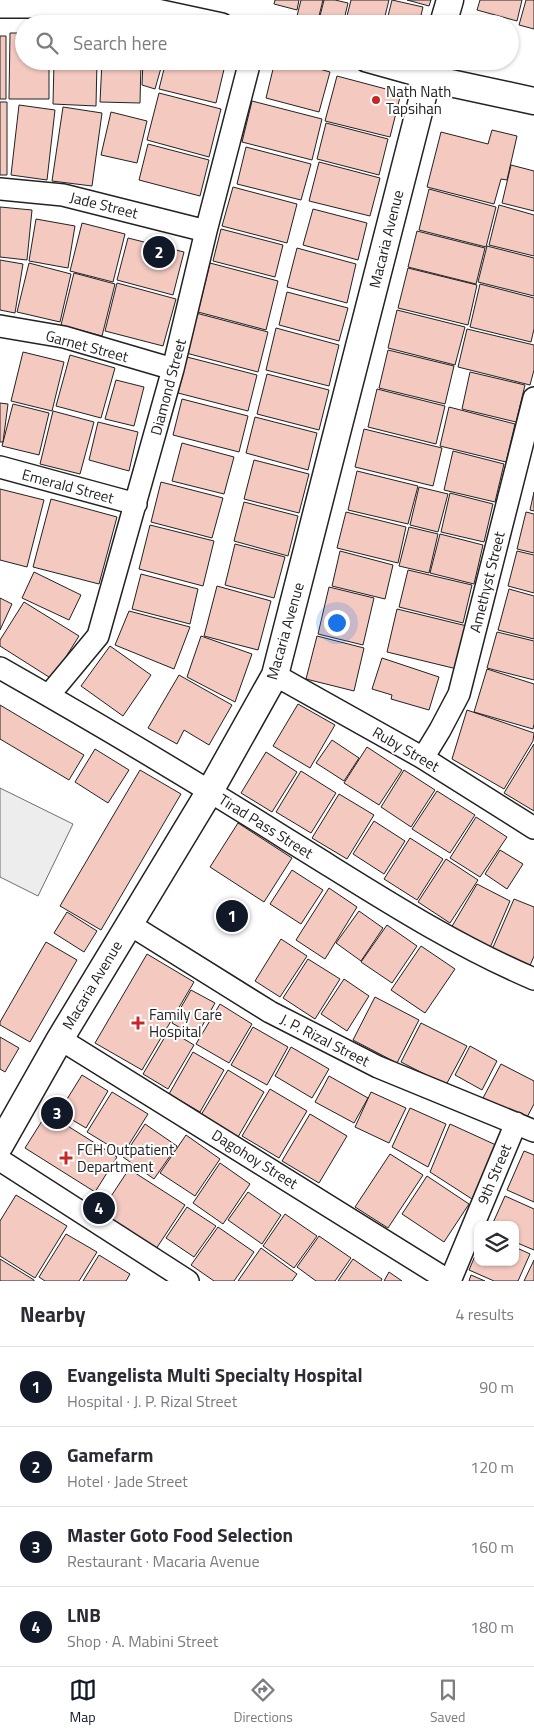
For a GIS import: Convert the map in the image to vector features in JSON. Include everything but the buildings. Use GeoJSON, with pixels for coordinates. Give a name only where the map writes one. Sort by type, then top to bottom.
{"type":"FeatureCollection","features":[{"type":"Feature","properties":{"kind":"street"},"geometry":{"type":"LineString","coordinates":[[446,15],[450,0]]}},
{"type":"Feature","properties":{"kind":"street"},"geometry":{"type":"LineString","coordinates":[[0,8],[143,7],[180,15]]}},
{"type":"Feature","properties":{"kind":"street","name":"Diamond Street"},"geometry":{"type":"LineString","coordinates":[[49,695],[98,636],[174,370],[206,231],[248,70]]}},
{"type":"Feature","properties":{"kind":"street"},"geometry":{"type":"LineString","coordinates":[[430,70],[534,100]]}},
{"type":"Feature","properties":{"kind":"street","name":"Macaria Avenue"},"geometry":{"type":"LineString","coordinates":[[0,1144],[60,1039],[210,791],[276,675],[430,70]]}},
{"type":"Feature","properties":{"kind":"street","name":"Jade Street"},"geometry":{"type":"LineString","coordinates":[[0,188],[62,194],[206,231]]}},
{"type":"Feature","properties":{"kind":"street","name":"Garnet Street"},"geometry":{"type":"LineString","coordinates":[[0,326],[64,337],[174,370]]}},
{"type":"Feature","properties":{"kind":"street","name":"Amethyst Street"},"geometry":{"type":"LineString","coordinates":[[424,758],[458,694],[534,398]]}},
{"type":"Feature","properties":{"kind":"street","name":"Emerald Street"},"geometry":{"type":"LineString","coordinates":[[0,468],[136,504]]}},
{"type":"Feature","properties":{"kind":"street","name":"Tirad Pass Street"},"geometry":{"type":"LineString","coordinates":[[0,668],[210,791],[426,925],[503,966],[534,980]]}},
{"type":"Feature","properties":{"kind":"street","name":"Ruby Street"},"geometry":{"type":"LineString","coordinates":[[276,675],[424,758],[534,828]]}},
{"type":"Feature","properties":{"kind":"street","name":"J. P. Rizal Street"},"geometry":{"type":"LineString","coordinates":[[129,924],[278,1016],[378,1067],[525,1127]]}},
{"type":"Feature","properties":{"kind":"street","name":"Dagohoy Street"},"geometry":{"type":"LineString","coordinates":[[60,1039],[449,1281]]}},
{"type":"Feature","properties":{"kind":"street","name":"9th Street"},"geometry":{"type":"LineString","coordinates":[[449,1281],[525,1127]]}},
{"type":"Feature","properties":{"kind":"street"},"geometry":{"type":"LineString","coordinates":[[0,1160],[188,1281]]}},
{"type":"Feature","properties":{"kind":"shaded area"},"geometry":{"type":"Polygon","coordinates":[[[0,788],[73,824],[38,896],[0,877],[0,788]]]}},
{"type":"Feature","properties":{"kind":"place","name":"Nath Nath Tapsihan"},"geometry":{"type":"Point","coordinates":[376,100]}},
{"type":"Feature","properties":{"kind":"place","name":"Gamefarm"},"geometry":{"type":"Point","coordinates":[159,252]}},
{"type":"Feature","properties":{"kind":"place","name":"Evangelista Multi Specialty Hospital"},"geometry":{"type":"Point","coordinates":[232,916]}},
{"type":"Feature","properties":{"kind":"place","name":"Family Care Hospital"},"geometry":{"type":"Point","coordinates":[138,1023]}},
{"type":"Feature","properties":{"kind":"place","name":"Master Goto Food Selection"},"geometry":{"type":"Point","coordinates":[57,1113]}},
{"type":"Feature","properties":{"kind":"place","name":"FCH Outpatient Department"},"geometry":{"type":"Point","coordinates":[66,1158]}},
{"type":"Feature","properties":{"kind":"place","name":"LNB"},"geometry":{"type":"Point","coordinates":[99,1208]}}]}
